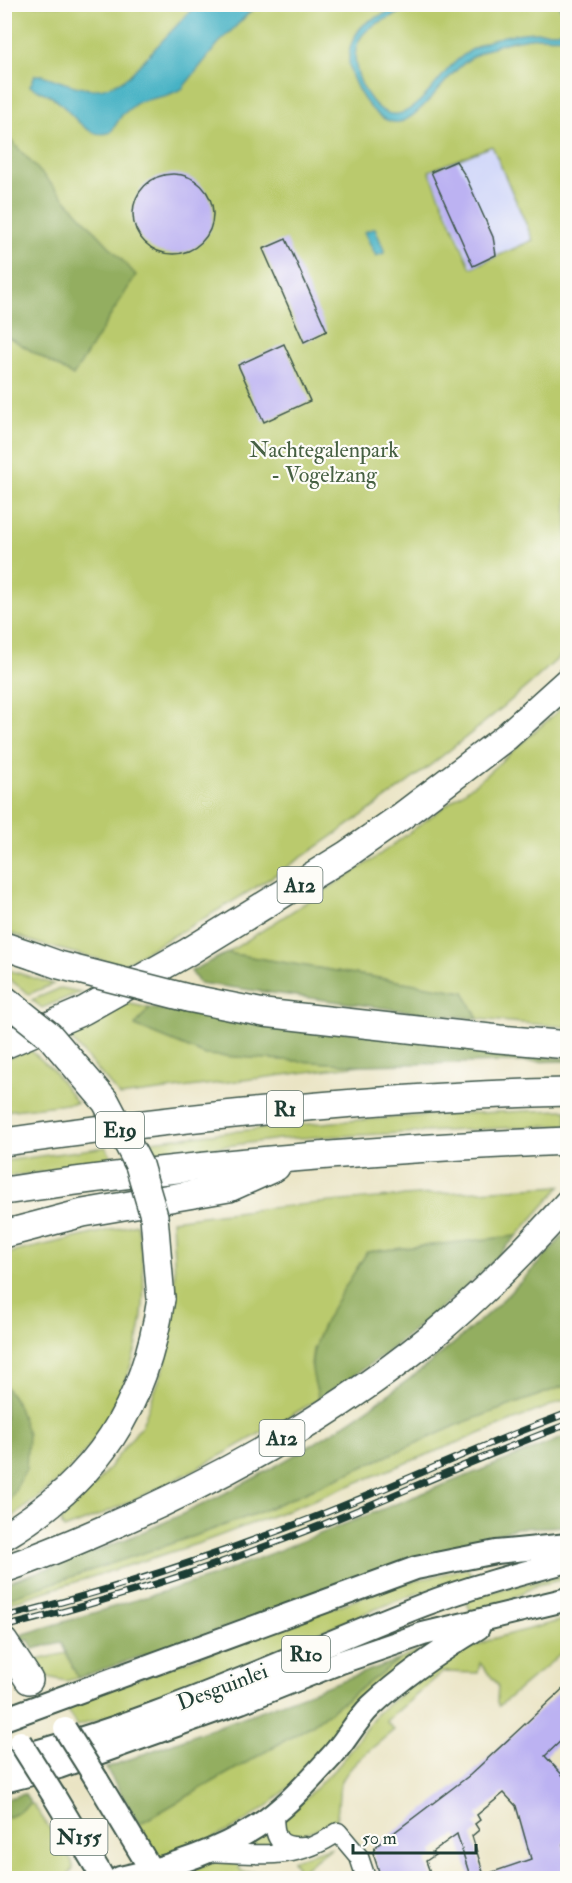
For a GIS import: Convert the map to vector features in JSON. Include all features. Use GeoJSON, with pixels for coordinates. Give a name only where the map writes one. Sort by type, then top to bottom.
{"type":"FeatureCollection","features":[{"type":"Feature","properties":{"kind":"highway","name":"A12"},"geometry":{"type":"LineString","coordinates":[[4,1045],[83,1011],[188,952],[346,855],[402,816],[506,737],[567,681]]}},
{"type":"Feature","properties":{"kind":"highway"},"geometry":{"type":"LineString","coordinates":[[4,946],[59,965],[188,998],[264,1013],[499,1040],[567,1045]]}},
{"type":"Feature","properties":{"kind":"highway","name":"E19"},"geometry":{"type":"LineString","coordinates":[[4,999],[48,1035],[106,1102],[139,1165],[154,1216],[161,1299],[155,1336],[140,1385],[119,1427],[91,1466],[58,1498],[4,1536]]}},
{"type":"Feature","properties":{"kind":"highway","name":"R1"},"geometry":{"type":"LineString","coordinates":[[4,1142],[153,1122],[333,1104],[567,1092]]}},
{"type":"Feature","properties":{"kind":"highway","name":"R1"},"geometry":{"type":"LineString","coordinates":[[4,1191],[81,1180],[382,1150],[567,1141]]}},
{"type":"Feature","properties":{"kind":"highway"},"geometry":{"type":"LineString","coordinates":[[4,1234],[83,1213],[229,1188],[297,1158]]}},
{"type":"Feature","properties":{"kind":"highway","name":"A12"},"geometry":{"type":"LineString","coordinates":[[4,1569],[122,1521],[191,1488],[318,1418],[382,1375],[431,1337],[475,1299],[524,1251],[567,1203]]}},
{"type":"Feature","properties":{"kind":"highway"},"geometry":{"type":"LineString","coordinates":[[4,1642],[25,1672]]}},
{"type":"Feature","properties":{"kind":"main road"},"geometry":{"type":"LineString","coordinates":[[5,1718],[416,1568],[496,1552],[567,1545]]}},
{"type":"Feature","properties":{"kind":"main road","name":"Desguinlei"},"geometry":{"type":"LineString","coordinates":[[53,1759],[425,1604],[503,1578],[567,1561]]}},
{"type":"Feature","properties":{"kind":"main road","name":"Desguinlei"},"geometry":{"type":"LineString","coordinates":[[53,1759],[241,1702],[341,1662],[423,1634],[567,1599]]}},
{"type":"Feature","properties":{"kind":"main road"},"geometry":{"type":"LineString","coordinates":[[120,1878],[154,1875],[208,1852],[256,1827],[309,1781],[332,1756],[370,1707],[424,1661],[492,1619]]}},
{"type":"Feature","properties":{"kind":"main road"},"geometry":{"type":"LineString","coordinates":[[25,1672],[47,1704]]}},
{"type":"Feature","properties":{"kind":"main road","name":"N155"},"geometry":{"type":"LineString","coordinates":[[47,1704],[98,1780],[154,1875]]}},
{"type":"Feature","properties":{"kind":"main road","name":"N155"},"geometry":{"type":"LineString","coordinates":[[5,1718],[103,1878]]}},
{"type":"Feature","properties":{"kind":"main road"},"geometry":{"type":"LineString","coordinates":[[4,1760],[53,1759]]}},
{"type":"Feature","properties":{"kind":"main road","name":"R10"},"geometry":{"type":"LineString","coordinates":[[4,1781],[53,1759]]}},
{"type":"Feature","properties":{"kind":"street"},"geometry":{"type":"LineString","coordinates":[[274,1813],[276,1834],[286,1846],[318,1845]]}},
{"type":"Feature","properties":{"kind":"street"},"geometry":{"type":"LineString","coordinates":[[208,1852],[279,1855],[318,1845],[338,1832],[359,1857],[366,1878]]}},
{"type":"Feature","properties":{"kind":"shaded area"},"geometry":{"type":"Polygon","coordinates":[[[492,146],[533,240],[472,268],[429,171],[492,146]]]}},
{"type":"Feature","properties":{"kind":"green space","name":"Nachtegalenpark - Vogelzang"},"geometry":{"type":"Polygon","coordinates":[[[4,5],[567,5],[567,650],[498,711],[426,769],[313,850],[256,887],[122,965],[39,944],[5,931],[4,5]],[[492,146],[429,171],[471,268],[533,240],[492,146]]]}},
{"type":"Feature","properties":{"kind":"green space"},"geometry":{"type":"Polygon","coordinates":[[[4,133],[136,275],[73,376],[5,335],[4,133]]]}},
{"type":"Feature","properties":{"kind":"green space"},"geometry":{"type":"Polygon","coordinates":[[[567,703],[567,1027],[478,1019],[464,992],[227,953],[371,861],[480,780],[567,703]]]}},
{"type":"Feature","properties":{"kind":"green space"},"geometry":{"type":"Polygon","coordinates":[[[227,953],[464,992],[478,1019],[199,983],[191,971],[227,953]]]}},
{"type":"Feature","properties":{"kind":"green space"},"geometry":{"type":"Polygon","coordinates":[[[5,969],[53,984],[29,994],[5,976],[5,969]]]}},
{"type":"Feature","properties":{"kind":"green space"},"geometry":{"type":"Polygon","coordinates":[[[61,988],[81,992],[42,1008],[32,1000],[61,988]]]}},
{"type":"Feature","properties":{"kind":"green space"},"geometry":{"type":"Polygon","coordinates":[[[126,1003],[149,1008],[135,1026],[206,1055],[361,1065],[120,1096],[64,1031],[126,1003]]]}},
{"type":"Feature","properties":{"kind":"green space"},"geometry":{"type":"Polygon","coordinates":[[[149,1008],[567,1059],[567,1061],[361,1065],[206,1055],[135,1026],[149,1008]]]}},
{"type":"Feature","properties":{"kind":"green space"},"geometry":{"type":"Polygon","coordinates":[[[30,1050],[52,1069],[77,1103],[5,1111],[5,1059],[30,1050]]]}},
{"type":"Feature","properties":{"kind":"green space"},"geometry":{"type":"Polygon","coordinates":[[[567,1110],[567,1125],[279,1139],[150,1156],[143,1142],[355,1120],[567,1110]]]}},
{"type":"Feature","properties":{"kind":"green space"},"geometry":{"type":"Polygon","coordinates":[[[106,1147],[114,1163],[5,1177],[5,1161],[106,1147]]]}},
{"type":"Feature","properties":{"kind":"green space"},"geometry":{"type":"Polygon","coordinates":[[[561,1186],[517,1236],[367,1252],[313,1349],[311,1364],[319,1399],[226,1453],[162,1486],[64,1529],[60,1521],[98,1482],[142,1425],[165,1364],[176,1297],[172,1220],[366,1199],[561,1186]]]}},
{"type":"Feature","properties":{"kind":"green space"},"geometry":{"type":"Polygon","coordinates":[[[137,1224],[143,1270],[142,1315],[133,1359],[116,1403],[92,1443],[77,1461],[48,1489],[5,1522],[5,1509],[26,1469],[16,1402],[5,1386],[5,1254],[137,1224]]]}},
{"type":"Feature","properties":{"kind":"green space"},"geometry":{"type":"Polygon","coordinates":[[[567,1231],[567,1385],[462,1423],[260,1512],[5,1599],[5,1583],[109,1546],[186,1513],[247,1482],[364,1411],[472,1328],[521,1281],[567,1231]]]}},
{"type":"Feature","properties":{"kind":"green space"},"geometry":{"type":"Polygon","coordinates":[[[517,1236],[476,1278],[384,1355],[319,1399],[312,1372],[314,1349],[325,1321],[367,1252],[517,1236]]]}},
{"type":"Feature","properties":{"kind":"green space"},"geometry":{"type":"Polygon","coordinates":[[[567,1385],[567,1399],[293,1508],[200,1543],[5,1604],[4,1599],[260,1512],[462,1423],[567,1385]]]}},
{"type":"Feature","properties":{"kind":"green space"},"geometry":{"type":"Polygon","coordinates":[[[5,1386],[16,1402],[28,1434],[26,1469],[5,1509],[5,1386]]]}},
{"type":"Feature","properties":{"kind":"green space"},"geometry":{"type":"Polygon","coordinates":[[[567,1436],[567,1526],[516,1528],[78,1678],[61,1642],[33,1649],[29,1640],[24,1641],[21,1635],[211,1577],[567,1436]]]}},
{"type":"Feature","properties":{"kind":"green space"},"geometry":{"type":"Polygon","coordinates":[[[467,1568],[471,1574],[466,1580],[419,1593],[371,1611],[163,1698],[120,1713],[77,1726],[64,1706],[393,1586],[467,1568]]]}},
{"type":"Feature","properties":{"kind":"green space"},"geometry":{"type":"Polygon","coordinates":[[[567,1574],[567,1579],[537,1585],[505,1602],[471,1612],[465,1598],[567,1574]]]}},
{"type":"Feature","properties":{"kind":"green space"},"geometry":{"type":"Polygon","coordinates":[[[567,1619],[567,1649],[499,1706],[497,1702],[498,1685],[480,1663],[478,1673],[443,1672],[386,1721],[394,1730],[364,1755],[345,1776],[341,1783],[334,1825],[310,1831],[297,1839],[284,1838],[282,1821],[340,1764],[376,1714],[445,1659],[492,1639],[567,1619]]]}},
{"type":"Feature","properties":{"kind":"green space"},"geometry":{"type":"Polygon","coordinates":[[[417,1652],[419,1658],[304,1774],[269,1805],[233,1829],[191,1848],[161,1857],[154,1853],[139,1824],[312,1725],[400,1659],[417,1652]]]}},
{"type":"Feature","properties":{"kind":"green space"},"geometry":{"type":"Polygon","coordinates":[[[66,1653],[78,1678],[66,1681],[48,1677],[37,1660],[66,1653]]]}},
{"type":"Feature","properties":{"kind":"green space"},"geometry":{"type":"Polygon","coordinates":[[[400,1659],[312,1725],[139,1824],[106,1768],[400,1659]]]}},
{"type":"Feature","properties":{"kind":"green space"},"geometry":{"type":"Polygon","coordinates":[[[25,1794],[72,1861],[73,1869],[66,1877],[5,1874],[4,1799],[25,1794]]]}},
{"type":"Feature","properties":{"kind":"green space"},"geometry":{"type":"Polygon","coordinates":[[[25,1794],[31,1804],[5,1818],[5,1799],[25,1794]]]}},
{"type":"Feature","properties":{"kind":"green space"},"geometry":{"type":"Polygon","coordinates":[[[267,1830],[272,1845],[262,1849],[251,1845],[250,1843],[267,1830]]]}},
{"type":"Feature","properties":{"kind":"green space"},"geometry":{"type":"Polygon","coordinates":[[[331,1848],[300,1870],[274,1877],[187,1878],[191,1872],[202,1865],[234,1859],[242,1872],[291,1871],[298,1868],[292,1860],[331,1848]]]}},
{"type":"Feature","properties":{"kind":"water"},"geometry":{"type":"Polygon","coordinates":[[[196,5],[255,5],[218,44],[182,89],[138,102],[122,115],[111,132],[102,134],[93,132],[59,102],[30,86],[35,75],[42,75],[86,89],[107,88],[129,76],[196,5]]]}},
{"type":"Feature","properties":{"kind":"water"},"geometry":{"type":"Polygon","coordinates":[[[403,5],[414,5],[370,28],[362,35],[355,54],[358,74],[366,93],[383,111],[394,114],[405,112],[416,105],[455,62],[478,46],[506,36],[558,32],[564,29],[565,18],[559,5],[567,5],[567,36],[520,39],[484,51],[459,67],[416,113],[399,122],[390,121],[380,117],[364,100],[353,79],[349,56],[352,42],[361,27],[372,19],[403,5]]]}},
{"type":"Feature","properties":{"kind":"water"},"geometry":{"type":"Polygon","coordinates":[[[375,228],[384,250],[384,253],[376,256],[364,232],[375,228]]]}},
{"type":"Feature","properties":{"kind":"building"},"geometry":{"type":"Polygon","coordinates":[[[456,161],[466,177],[493,237],[496,255],[473,266],[431,172],[456,161]]]}},
{"type":"Feature","properties":{"kind":"building"},"geometry":{"type":"Polygon","coordinates":[[[173,174],[188,177],[201,186],[210,199],[213,214],[210,229],[201,242],[188,251],[173,254],[158,251],[145,242],[136,229],[133,214],[136,199],[145,186],[158,177],[173,174]]]}},
{"type":"Feature","properties":{"kind":"building"},"geometry":{"type":"Polygon","coordinates":[[[286,239],[327,331],[304,342],[263,249],[286,239]]]}},
{"type":"Feature","properties":{"kind":"building"},"geometry":{"type":"Polygon","coordinates":[[[284,344],[310,401],[264,422],[238,365],[284,344]]]}},
{"type":"Feature","properties":{"kind":"building"},"geometry":{"type":"Polygon","coordinates":[[[567,1685],[567,1735],[545,1756],[567,1780],[567,1840],[563,1844],[567,1859],[567,1878],[481,1878],[481,1876],[531,1859],[516,1806],[504,1793],[477,1815],[480,1820],[475,1824],[479,1830],[472,1836],[483,1872],[470,1876],[457,1834],[432,1852],[435,1855],[426,1861],[432,1878],[381,1878],[373,1853],[375,1847],[470,1775],[567,1685]]]}},
{"type":"Feature","properties":{"kind":"railway"},"geometry":{"type":"LineString","coordinates":[[4,1617],[124,1584],[242,1544],[320,1515],[568,1413]]}},
{"type":"Feature","properties":{"kind":"railway"},"geometry":{"type":"LineString","coordinates":[[4,1627],[166,1581],[245,1554],[568,1424]]}}]}
